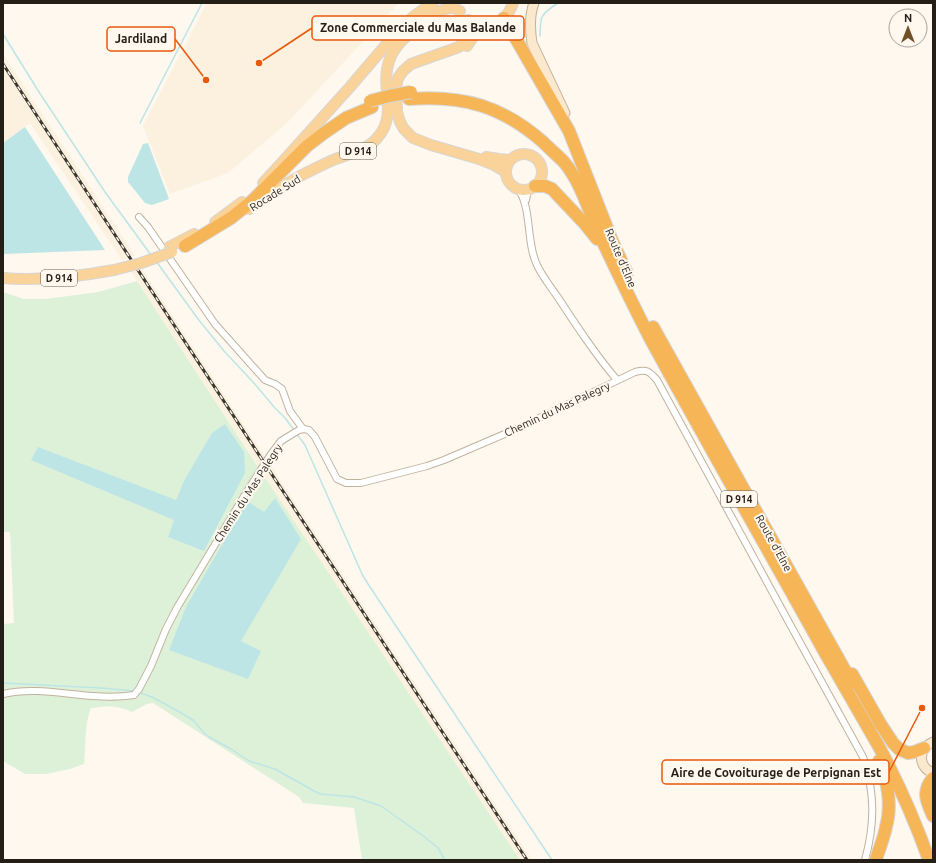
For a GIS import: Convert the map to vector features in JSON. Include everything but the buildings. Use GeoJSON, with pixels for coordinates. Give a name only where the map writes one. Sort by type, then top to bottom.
{"type":"FeatureCollection","features":[{"type":"Feature","properties":{"kind":"highway"},"geometry":{"type":"LineString","coordinates":[[504,18],[569,132],[604,218]]}},
{"type":"Feature","properties":{"kind":"highway","name":"D 914"},"geometry":{"type":"LineString","coordinates":[[286,158],[323,126],[343,113],[371,104],[440,91],[464,95],[486,101],[520,116],[538,128],[564,153],[580,174],[604,218]]}},
{"type":"Feature","properties":{"kind":"highway","name":"D 914"},"geometry":{"type":"LineString","coordinates":[[410,96],[462,100],[487,107],[505,115],[535,135],[552,150],[573,175],[583,194],[601,238],[640,319]]}},
{"type":"Feature","properties":{"kind":"highway","name":"D 914"},"geometry":{"type":"LineString","coordinates":[[185,246],[231,218],[246,206],[307,146],[346,118],[371,104]]}},
{"type":"Feature","properties":{"kind":"highway"},"geometry":{"type":"LineString","coordinates":[[527,188],[545,186],[552,189],[596,236],[632,307],[640,319]]}},
{"type":"Feature","properties":{"kind":"highway","name":"Route d'Elne"},"geometry":{"type":"LineString","coordinates":[[604,218],[613,243],[650,320],[885,743],[930,837],[933,847]]}},
{"type":"Feature","properties":{"kind":"highway","name":"Route d'Elne"},"geometry":{"type":"LineString","coordinates":[[640,319],[878,745],[897,782],[929,860]]}},
{"type":"Feature","properties":{"kind":"highway"},"geometry":{"type":"LineString","coordinates":[[780,552],[893,743],[899,749],[908,753],[914,752],[930,743]]}},
{"type":"Feature","properties":{"kind":"highway"},"geometry":{"type":"LineString","coordinates":[[840,678],[882,769],[887,788],[889,799],[888,817],[876,860]]}},
{"type":"Feature","properties":{"kind":"highway"},"geometry":{"type":"LineString","coordinates":[[933,778],[927,788],[926,798],[933,816]]}},
{"type":"Feature","properties":{"kind":"main road","name":"Rocade Sud"},"geometry":{"type":"LineString","coordinates":[[3,274],[42,276],[70,274],[141,263],[170,250],[210,226],[254,192],[350,87],[397,32],[414,16],[433,3]]}},
{"type":"Feature","properties":{"kind":"main road"},"geometry":{"type":"LineString","coordinates":[[459,7],[468,20],[481,25],[493,24],[504,18],[508,14],[513,3]]}},
{"type":"Feature","properties":{"kind":"main road"},"geometry":{"type":"LineString","coordinates":[[534,3],[531,10],[530,33],[532,44],[567,118],[569,132]]}},
{"type":"Feature","properties":{"kind":"main road","name":"Rocade Sud"},"geometry":{"type":"LineString","coordinates":[[170,250],[185,246],[216,230],[280,188],[306,173],[334,160],[357,152],[370,145],[378,138],[384,129],[388,118],[386,77],[388,62],[393,51],[403,38],[428,19],[444,10],[459,7]]}},
{"type":"Feature","properties":{"kind":"main road"},"geometry":{"type":"LineString","coordinates":[[468,20],[466,40],[459,47],[411,64],[403,71],[398,78],[396,87],[397,112],[404,129],[413,138],[431,145],[479,159],[506,172]]}},
{"type":"Feature","properties":{"kind":"main road"},"geometry":{"type":"LineString","coordinates":[[481,25],[468,46],[459,53],[413,69],[402,85],[401,106],[406,123],[411,130],[418,134],[479,155],[499,160],[510,160]]}},
{"type":"Feature","properties":{"kind":"main road"},"geometry":{"type":"LineString","coordinates":[[521,154],[528,154],[537,159],[542,167],[542,176],[538,183],[527,188],[512,186],[506,172],[510,160],[521,154]]}},
{"type":"Feature","properties":{"kind":"main road","name":"Rocade Sud"},"geometry":{"type":"LineString","coordinates":[[3,278],[42,279],[71,277],[113,268]]}},
{"type":"Feature","properties":{"kind":"main road"},"geometry":{"type":"LineString","coordinates":[[930,743],[922,753],[921,758],[925,768],[933,774]]}},
{"type":"Feature","properties":{"kind":"street","name":"Chemin du Mas Palegry"},"geometry":{"type":"LineString","coordinates":[[3,694],[14,691],[37,691],[94,696],[134,695],[139,689],[151,666],[166,629],[178,606],[246,493],[281,440],[301,430],[309,430],[315,437],[337,479],[346,483],[361,483],[427,466],[444,460],[514,430],[618,380],[601,361],[537,266],[532,252],[526,206],[523,195],[527,188]]}},
{"type":"Feature","properties":{"kind":"street","name":"Chemin du Mas Palegry"},"geometry":{"type":"LineString","coordinates":[[526,206],[527,188]]}},
{"type":"Feature","properties":{"kind":"street"},"geometry":{"type":"LineString","coordinates":[[139,217],[215,324],[265,380],[282,389],[290,411],[301,430]]}},
{"type":"Feature","properties":{"kind":"street"},"geometry":{"type":"LineString","coordinates":[[618,380],[635,372],[645,370],[651,372],[657,380],[860,750],[868,770],[872,803],[870,843],[865,860]]}},
{"type":"Feature","properties":{"kind":"shaded area"},"geometry":{"type":"Polygon","coordinates":[[[207,3],[399,3],[286,124],[228,173],[170,194],[143,126],[207,3]]]}},
{"type":"Feature","properties":{"kind":"shaded area"},"geometry":{"type":"Polygon","coordinates":[[[3,54],[135,256],[122,260],[30,123],[3,143],[3,54]]]}},
{"type":"Feature","properties":{"kind":"shaded area"},"geometry":{"type":"Polygon","coordinates":[[[140,266],[265,457],[259,467],[130,270],[140,266]]]}},
{"type":"Feature","properties":{"kind":"shaded area"},"geometry":{"type":"Polygon","coordinates":[[[269,463],[532,860],[520,860],[262,473],[269,463]]]}},
{"type":"Feature","properties":{"kind":"green space"},"geometry":{"type":"Polygon","coordinates":[[[137,281],[262,473],[520,860],[362,860],[354,808],[303,803],[299,797],[153,703],[147,704],[132,712],[121,708],[112,707],[91,708],[86,728],[84,764],[70,769],[46,774],[25,774],[3,761],[3,624],[14,623],[10,532],[3,532],[3,292],[24,299],[46,299],[98,292],[137,281]]]}},
{"type":"Feature","properties":{"kind":"water"},"geometry":{"type":"Polygon","coordinates":[[[25,127],[105,250],[3,254],[3,143],[25,127]]]}},
{"type":"Feature","properties":{"kind":"water"},"geometry":{"type":"Polygon","coordinates":[[[148,143],[169,199],[152,205],[145,203],[128,182],[128,177],[143,144],[148,143]]]}},
{"type":"Feature","properties":{"kind":"water"},"geometry":{"type":"Polygon","coordinates":[[[225,424],[244,452],[245,473],[204,551],[168,537],[174,520],[31,460],[38,447],[176,500],[185,479],[212,433],[225,424]]]}},
{"type":"Feature","properties":{"kind":"water"},"geometry":{"type":"Polygon","coordinates":[[[275,498],[301,539],[241,641],[261,651],[248,679],[169,650],[186,607],[247,501],[264,512],[275,498]]]}},
{"type":"Feature","properties":{"kind":"waterway"},"geometry":{"type":"LineString","coordinates":[[140,123],[202,3]]}},
{"type":"Feature","properties":{"kind":"waterway"},"geometry":{"type":"LineString","coordinates":[[540,36],[540,24],[543,16],[548,10],[558,3]]}},
{"type":"Feature","properties":{"kind":"waterway"},"geometry":{"type":"LineString","coordinates":[[3,34],[39,92],[105,192],[151,255]]}},
{"type":"Feature","properties":{"kind":"waterway"},"geometry":{"type":"LineString","coordinates":[[156,261],[198,319],[224,351],[286,419],[294,430]]}},
{"type":"Feature","properties":{"kind":"waterway"},"geometry":{"type":"LineString","coordinates":[[296,433],[305,445],[362,574],[552,860]]}},
{"type":"Feature","properties":{"kind":"waterway"},"geometry":{"type":"LineString","coordinates":[[3,683],[135,691]]}},
{"type":"Feature","properties":{"kind":"waterway"},"geometry":{"type":"LineString","coordinates":[[138,692],[152,697],[193,720],[209,737],[249,761],[275,769],[321,794],[354,797],[381,806],[438,848],[445,860]]}},
{"type":"Feature","properties":{"kind":"railway"},"geometry":{"type":"LineString","coordinates":[[3,64],[527,860]]}},
{"type":"Feature","properties":{"kind":"place","name":"Zone Commerciale du Mas Balande"},"geometry":{"type":"Point","coordinates":[259,63]}},
{"type":"Feature","properties":{"kind":"place","name":"Jardiland"},"geometry":{"type":"Point","coordinates":[206,80]}},
{"type":"Feature","properties":{"kind":"place","name":"Aire de Covoiturage de Perpignan Est"},"geometry":{"type":"Point","coordinates":[922,708]}}]}
